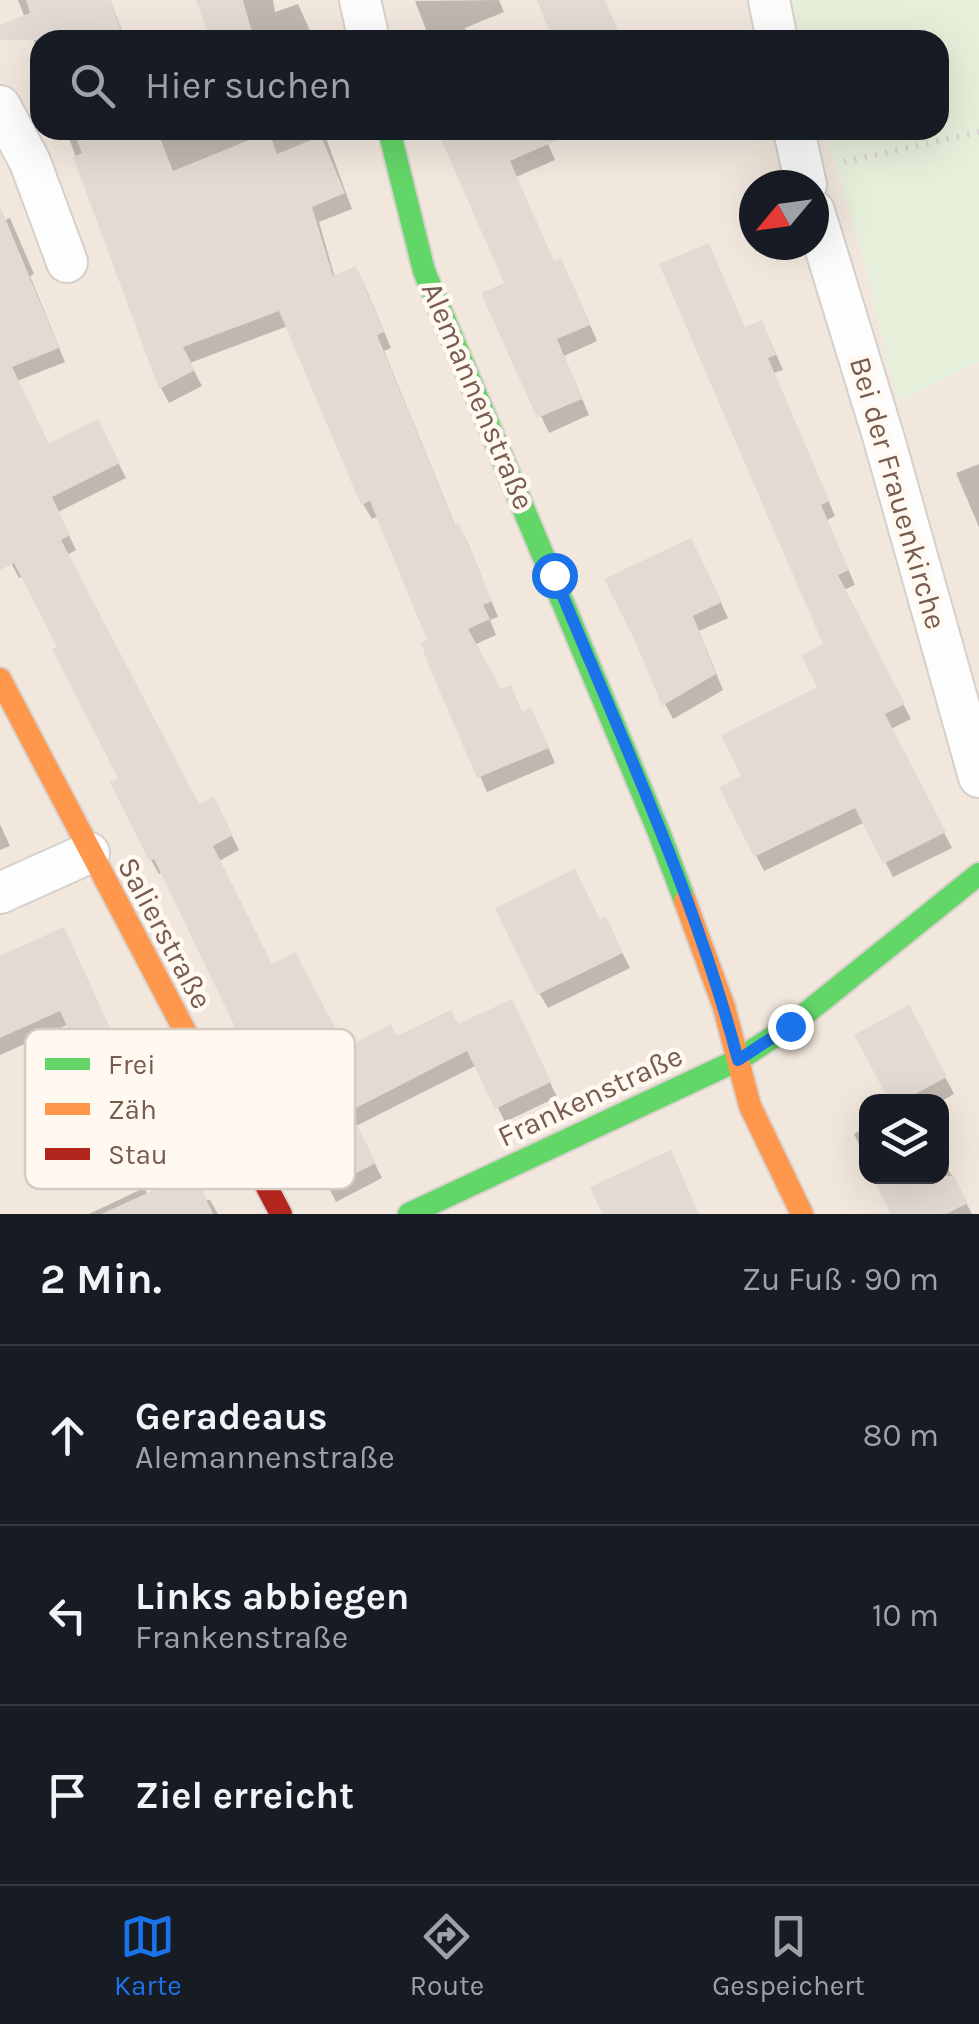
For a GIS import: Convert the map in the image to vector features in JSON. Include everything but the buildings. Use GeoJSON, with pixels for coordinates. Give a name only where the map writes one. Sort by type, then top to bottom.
{"type":"FeatureCollection","features":[{"type":"Feature","properties":{"kind":"street"},"geometry":{"type":"LineString","coordinates":[[360,0],[367,30]]}},
{"type":"Feature","properties":{"kind":"street"},"geometry":{"type":"LineString","coordinates":[[769,0],[775,30]]}},
{"type":"Feature","properties":{"kind":"street"},"geometry":{"type":"LineString","coordinates":[[0,106],[30,162],[66,262]]}},
{"type":"Feature","properties":{"kind":"street","name":"Alemannenstraße"},"geometry":{"type":"LineString","coordinates":[[391,140],[424,272],[660,835],[724,1006],[750,1106],[802,1214]]}},
{"type":"Feature","properties":{"kind":"street"},"geometry":{"type":"LineString","coordinates":[[796,140],[802,170]]}},
{"type":"Feature","properties":{"kind":"street","name":"Bei der Frauenkirche"},"geometry":{"type":"LineString","coordinates":[[829,260],[979,777]]}},
{"type":"Feature","properties":{"kind":"street","name":"Salierstraße"},"geometry":{"type":"LineString","coordinates":[[0,679],[182,1029]]}},
{"type":"Feature","properties":{"kind":"street"},"geometry":{"type":"LineString","coordinates":[[0,892],[89,853]]}},
{"type":"Feature","properties":{"kind":"street","name":"Frankenstraße"},"geometry":{"type":"LineString","coordinates":[[409,1214],[738,1060],[790,1026],[979,874]]}},
{"type":"Feature","properties":{"kind":"street","name":"Salierstraße"},"geometry":{"type":"LineString","coordinates":[[267,1189],[280,1214]]}},
{"type":"Feature","properties":{"kind":"path"},"geometry":{"type":"LineString","coordinates":[[949,140],[979,132]]}},
{"type":"Feature","properties":{"kind":"path"},"geometry":{"type":"LineString","coordinates":[[829,171],[949,140]]}},
{"type":"Feature","properties":{"kind":"shaded area"},"geometry":{"type":"Polygon","coordinates":[[[0,0],[788,0],[796,30],[30,30],[30,140],[828,140],[865,262],[898,401],[979,362],[979,1214],[0,1214],[0,0]]]}},
{"type":"Feature","properties":{"kind":"green space"},"geometry":{"type":"Polygon","coordinates":[[[788,0],[979,0],[979,362],[898,402],[865,262],[828,140],[949,140],[949,30],[796,30],[788,0]]]}},
{"type":"Feature","properties":{"kind":"traffic: fast"},"geometry":{"type":"LineString","coordinates":[[391,140],[424,271],[685,901]]}},
{"type":"Feature","properties":{"kind":"traffic: fast"},"geometry":{"type":"LineString","coordinates":[[409,1214],[738,1060],[790,1026],[979,874]]}},
{"type":"Feature","properties":{"kind":"traffic: slow"},"geometry":{"type":"LineString","coordinates":[[0,679],[184,1029]]}},
{"type":"Feature","properties":{"kind":"traffic: slow"},"geometry":{"type":"LineString","coordinates":[[685,901],[724,1007],[750,1106],[802,1214]]}},
{"type":"Feature","properties":{"kind":"traffic: jam"},"geometry":{"type":"LineString","coordinates":[[268,1189],[281,1214]]}},
{"type":"Feature","properties":{"kind":"route"},"geometry":{"type":"LineString","coordinates":[[554,575],[660,835],[724,1006],[738,1060],[790,1026]]}}]}
